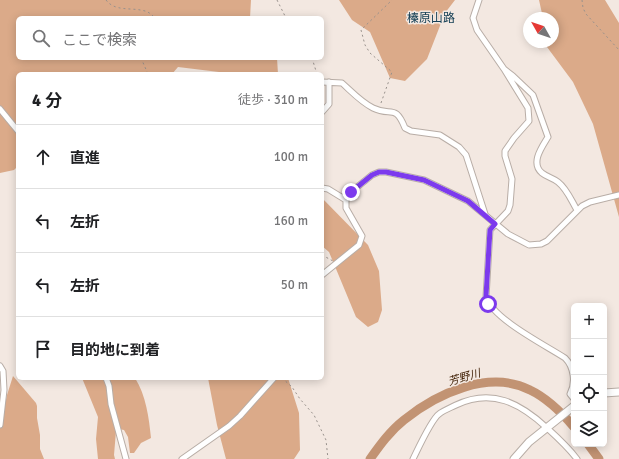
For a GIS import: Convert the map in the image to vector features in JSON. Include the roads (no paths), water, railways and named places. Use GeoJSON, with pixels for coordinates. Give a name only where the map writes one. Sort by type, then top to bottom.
{"type":"FeatureCollection","features":[{"type":"Feature","properties":{"kind":"street"},"geometry":{"type":"LineString","coordinates":[[478,0],[473,18],[475,24],[528,108],[529,121],[505,151],[512,179],[510,205],[508,211],[490,230],[486,296],[488,304],[499,315],[566,358],[571,364],[573,375]]}},
{"type":"Feature","properties":{"kind":"street"},"geometry":{"type":"LineString","coordinates":[[504,69],[533,95],[548,137],[538,154],[536,160],[537,167],[542,173],[557,181],[566,189],[577,210]]}},
{"type":"Feature","properties":{"kind":"street"},"geometry":{"type":"LineString","coordinates":[[324,82],[342,83],[360,100],[375,109],[397,114],[405,128],[411,131],[440,134],[459,147],[466,154],[485,215]]}},
{"type":"Feature","properties":{"kind":"street"},"geometry":{"type":"LineString","coordinates":[[324,110],[329,104],[328,82]]}},
{"type":"Feature","properties":{"kind":"street"},"geometry":{"type":"LineString","coordinates":[[0,109],[16,129]]}},
{"type":"Feature","properties":{"kind":"street"},"geometry":{"type":"LineString","coordinates":[[324,273],[359,245],[362,236],[346,208],[346,200],[351,192],[372,175],[379,172],[386,172],[424,180],[468,201],[508,234],[529,245],[541,244],[553,237],[577,210],[590,202],[619,195]]}},
{"type":"Feature","properties":{"kind":"street"},"geometry":{"type":"LineString","coordinates":[[324,188],[328,189],[346,200]]}},
{"type":"Feature","properties":{"kind":"street"},"geometry":{"type":"LineString","coordinates":[[0,366],[3,371],[4,390],[0,425]]}},
{"type":"Feature","properties":{"kind":"street"},"geometry":{"type":"LineString","coordinates":[[107,380],[111,404],[126,459]]}},
{"type":"Feature","properties":{"kind":"street"},"geometry":{"type":"LineString","coordinates":[[182,459],[229,426],[272,380]]}},
{"type":"Feature","properties":{"kind":"street"},"geometry":{"type":"LineString","coordinates":[[607,393],[619,392]]}},
{"type":"Feature","properties":{"kind":"street"},"geometry":{"type":"LineString","coordinates":[[413,459],[439,414],[460,403],[474,399],[493,398],[508,401],[524,409],[547,426],[567,446],[577,459]]}},
{"type":"Feature","properties":{"kind":"street"},"geometry":{"type":"LineString","coordinates":[[514,459],[529,442],[571,406]]}},
{"type":"Feature","properties":{"kind":"waterway","name":"芳野川"},"geometry":{"type":"LineString","coordinates":[[370,459],[381,443],[394,429],[417,410],[431,401],[447,394],[464,387],[481,383],[498,382],[514,384],[530,390],[554,406],[571,424]]}},
{"type":"Feature","properties":{"kind":"waterway","name":"芳野川"},"geometry":{"type":"LineString","coordinates":[[590,447],[599,459]]}},
{"type":"Feature","properties":{"kind":"district","name":"榛原山路"},"geometry":{"type":"Point","coordinates":[431,18]}}]}
